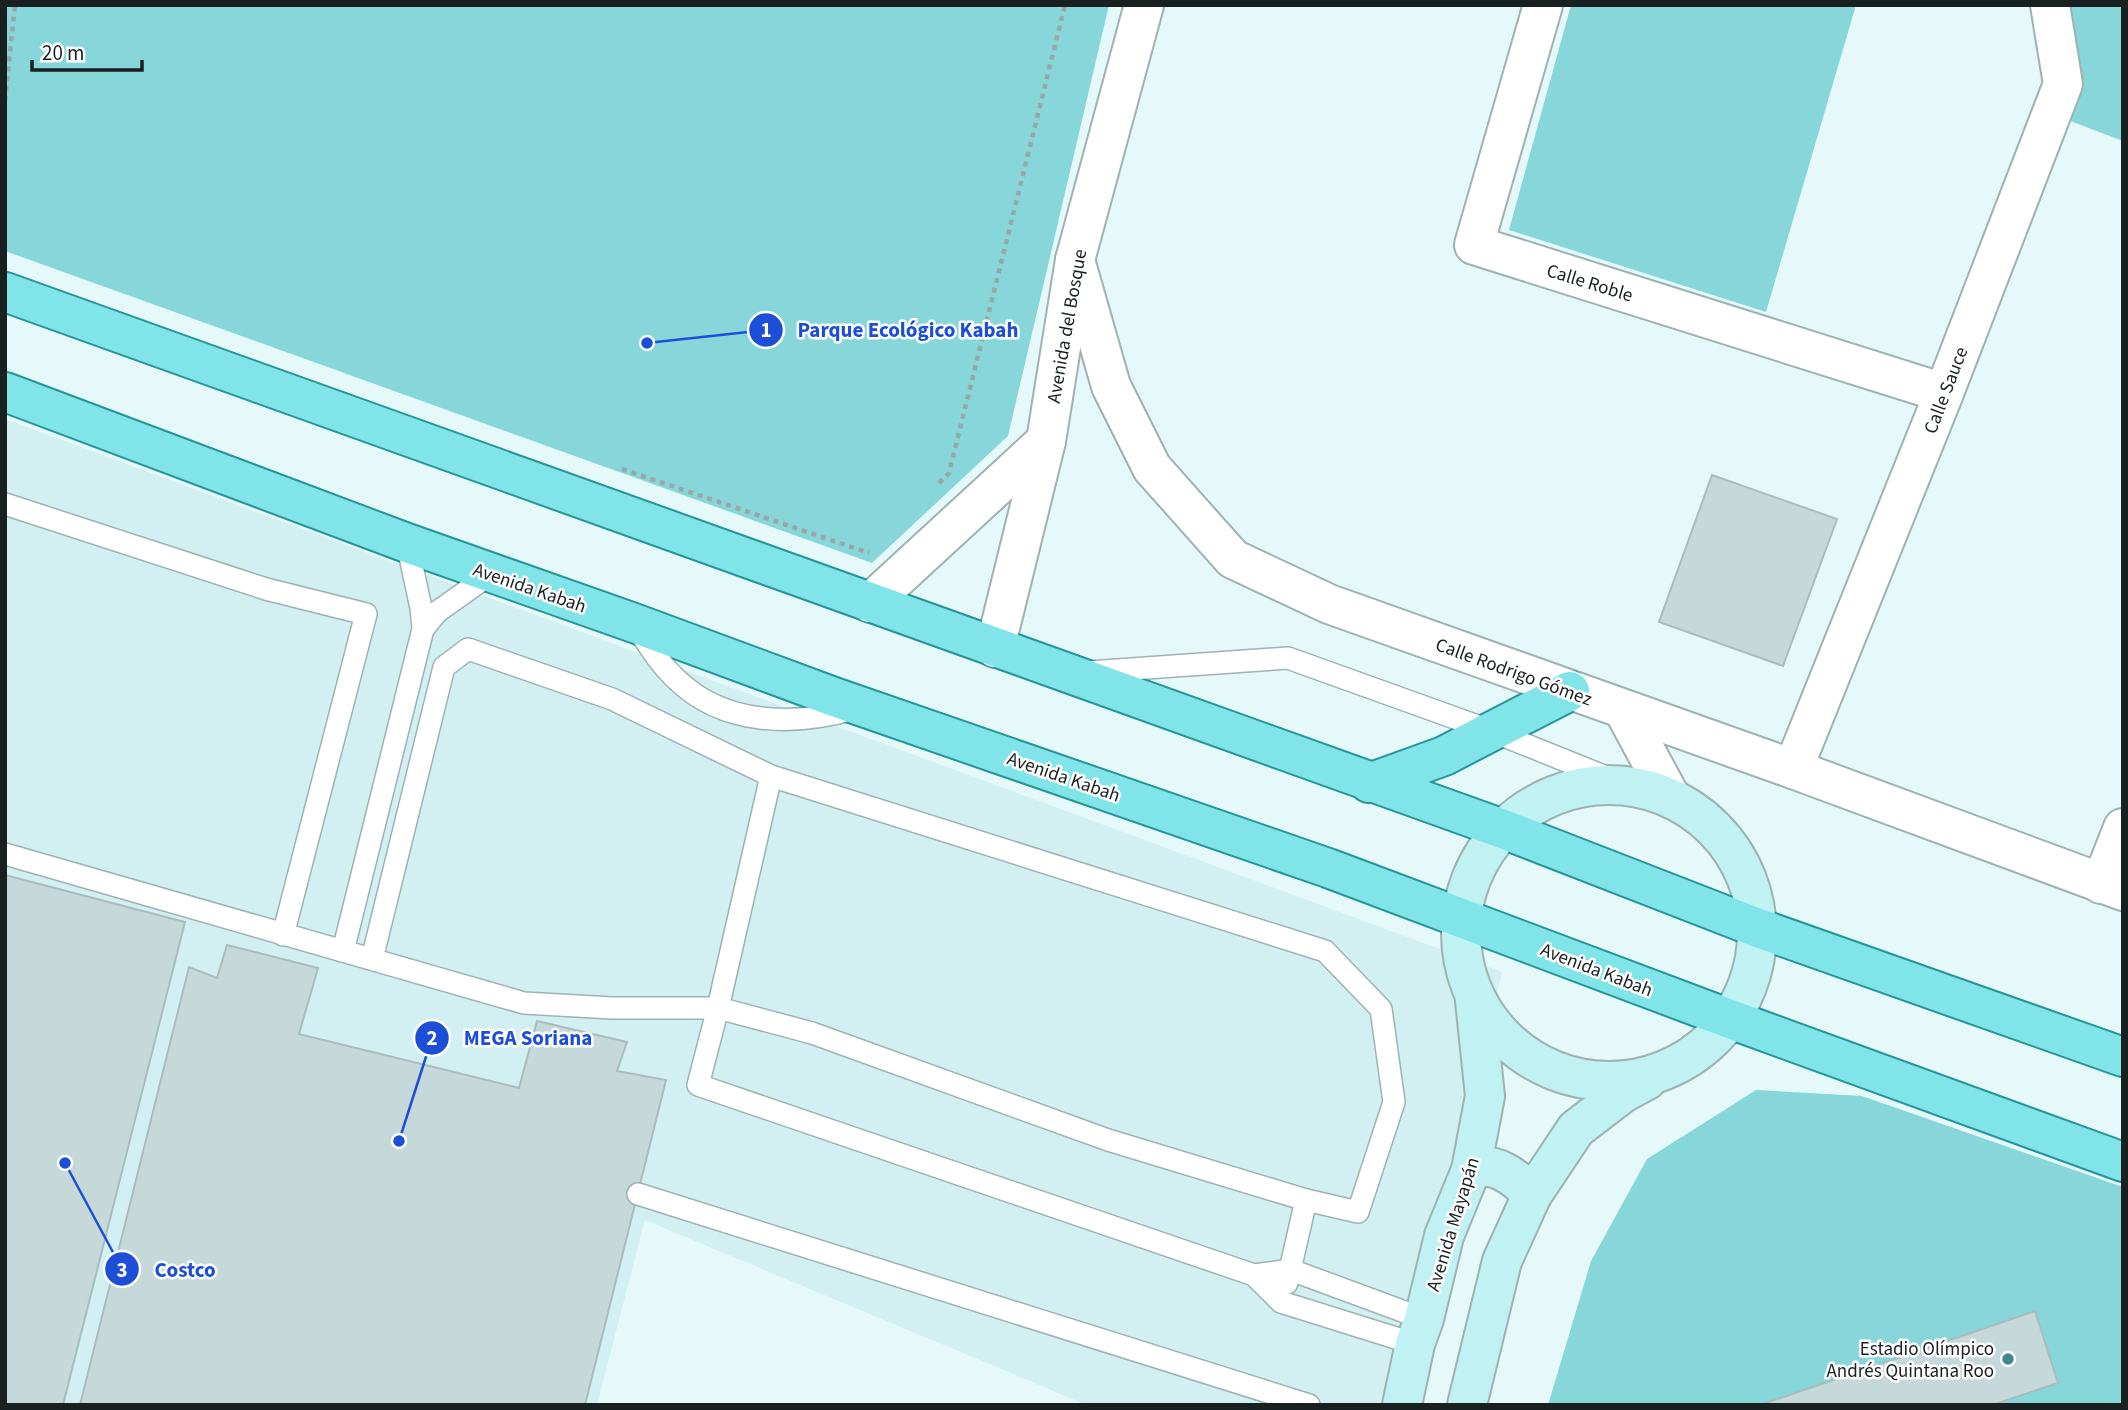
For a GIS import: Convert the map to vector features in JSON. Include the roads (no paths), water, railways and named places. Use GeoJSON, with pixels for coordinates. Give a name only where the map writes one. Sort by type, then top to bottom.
{"type":"FeatureCollection","features":[{"type":"Feature","properties":{"kind":"main road"},"geometry":{"type":"LineString","coordinates":[[5,292],[1503,829],[1758,928],[2123,1057]]}},
{"type":"Feature","properties":{"kind":"main road","name":"Avenida Kabah"},"geometry":{"type":"LineString","coordinates":[[5,392],[407,543],[1328,868],[1730,1019],[2123,1162]]}},
{"type":"Feature","properties":{"kind":"main road"},"geometry":{"type":"LineString","coordinates":[[1369,783],[1444,756],[1570,691]]}},
{"type":"Feature","properties":{"kind":"street","name":"Avenida del Bosque"},"geometry":{"type":"LineString","coordinates":[[995,648],[1046,441],[1075,260],[1144,5]]}},
{"type":"Feature","properties":{"kind":"street","name":"Calle Roble"},"geometry":{"type":"LineString","coordinates":[[1543,5],[1474,245],[1944,393]]}},
{"type":"Feature","properties":{"kind":"street","name":"Calle Sauce"},"geometry":{"type":"LineString","coordinates":[[1793,769],[1944,393],[2063,84],[2050,5]]}},
{"type":"Feature","properties":{"kind":"street","name":"Calle Rodrigo Gómez"},"geometry":{"type":"LineString","coordinates":[[1075,260],[1111,386],[1152,468],[1233,559],[1329,604],[1793,769],[2112,888]]}},
{"type":"Feature","properties":{"kind":"street"},"geometry":{"type":"LineString","coordinates":[[870,603],[1046,441]]}},
{"type":"Feature","properties":{"kind":"street"},"geometry":{"type":"LineString","coordinates":[[1623,709],[1671,798]]}},
{"type":"Feature","properties":{"kind":"street"},"geometry":{"type":"LineString","coordinates":[[1467,1405],[1502,1261],[1532,1195],[1576,1129],[1623,1093],[1664,1071],[1701,1050],[1730,1019],[1751,979],[1758,928],[1751,887],[1731,846],[1697,813],[1671,798],[1626,785],[1588,786],[1548,798],[1522,812],[1503,829],[1482,855],[1468,885],[1461,918],[1462,959],[1475,999],[1500,1035],[1535,1063],[1545,1067],[1577,1079],[1621,1081],[1664,1071]]}},
{"type":"Feature","properties":{"kind":"street"},"geometry":{"type":"LineString","coordinates":[[2112,888],[2123,828]]}},
{"type":"Feature","properties":{"kind":"street","name":"Avenida Mayapán"},"geometry":{"type":"LineString","coordinates":[[1402,1405],[1444,1236],[1471,1170],[1485,1096],[1475,999]]}},
{"type":"Feature","properties":{"kind":"street"},"geometry":{"type":"LineString","coordinates":[[1471,1170],[1480,1166],[1499,1170],[1523,1185],[1532,1195]]}},
{"type":"Feature","properties":{"kind":"lane"},"geometry":{"type":"LineString","coordinates":[[5,504],[266,589],[366,614],[283,935]]}},
{"type":"Feature","properties":{"kind":"lane"},"geometry":{"type":"LineString","coordinates":[[343,950],[423,629],[407,543]]}},
{"type":"Feature","properties":{"kind":"lane"},"geometry":{"type":"LineString","coordinates":[[423,629],[437,612],[492,573]]}},
{"type":"Feature","properties":{"kind":"lane"},"geometry":{"type":"LineString","coordinates":[[634,623],[658,660],[678,682],[705,700],[737,714],[772,721],[800,720],[863,706]]}},
{"type":"Feature","properties":{"kind":"lane"},"geometry":{"type":"LineString","coordinates":[[5,854],[524,1003],[718,1008],[812,1033],[1108,1140],[1306,1200],[1358,1212],[1394,1102],[1381,1009],[1325,951],[771,776],[612,699],[468,649],[444,667],[372,959]]}},
{"type":"Feature","properties":{"kind":"lane"},"geometry":{"type":"LineString","coordinates":[[1066,674],[1288,658],[1494,732],[1626,785]]}},
{"type":"Feature","properties":{"kind":"lane"},"geometry":{"type":"LineString","coordinates":[[771,776],[698,1085],[1254,1275],[1282,1302],[1420,1331]]}},
{"type":"Feature","properties":{"kind":"lane"},"geometry":{"type":"LineString","coordinates":[[638,1194],[1309,1405]]}},
{"type":"Feature","properties":{"kind":"lane"},"geometry":{"type":"LineString","coordinates":[[1282,1302],[1306,1200]]}},
{"type":"Feature","properties":{"kind":"lane"},"geometry":{"type":"LineString","coordinates":[[1254,1275],[1291,1270],[1420,1331]]}},
{"type":"Feature","properties":{"kind":"place","name":"Parque Ecológico Kabah"},"geometry":{"type":"Point","coordinates":[647,343]}},
{"type":"Feature","properties":{"kind":"place","name":"MEGA Soriana"},"geometry":{"type":"Point","coordinates":[399,1141]}},
{"type":"Feature","properties":{"kind":"place","name":"Costco"},"geometry":{"type":"Point","coordinates":[65,1163]}},
{"type":"Feature","properties":{"kind":"place","name":"Estadio Olímpico Andrés Quintana Roo"},"geometry":{"type":"Point","coordinates":[2008,1359]}}]}
